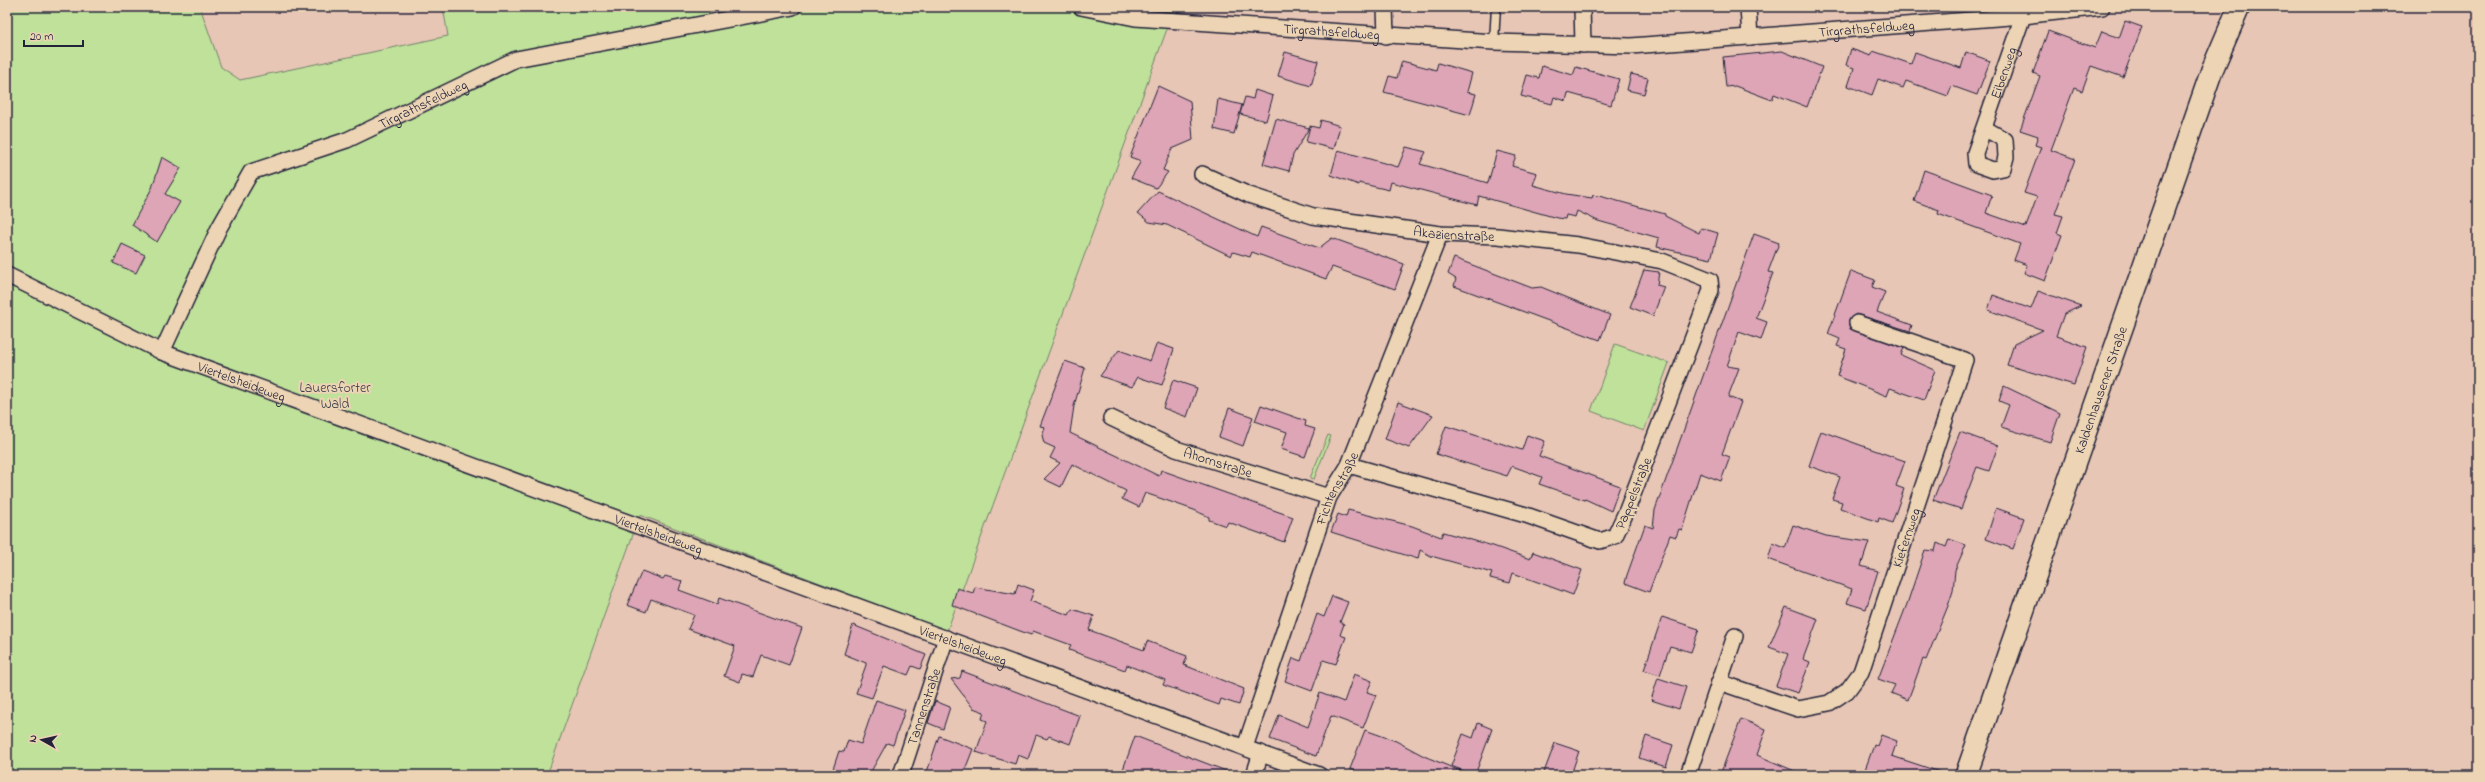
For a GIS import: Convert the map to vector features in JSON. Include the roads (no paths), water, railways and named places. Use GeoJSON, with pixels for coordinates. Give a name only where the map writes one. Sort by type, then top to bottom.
{"type":"FeatureCollection","features":[{"type":"Feature","properties":{"kind":"main road","name":"Kaldenhausener Straße"},"geometry":{"type":"LineString","coordinates":[[1966,775],[2212,70],[2239,7]]}},
{"type":"Feature","properties":{"kind":"street","name":"Tirgrathsfeldweg"},"geometry":{"type":"LineString","coordinates":[[162,352],[219,228],[251,172],[347,140],[516,59],[793,7]]}},
{"type":"Feature","properties":{"kind":"street","name":"Tirgrathsfeldweg"},"geometry":{"type":"LineString","coordinates":[[1081,7],[1135,18],[1386,36],[1494,42],[1631,46],[2023,16],[2063,9],[2102,7]]}},
{"type":"Feature","properties":{"kind":"street"},"geometry":{"type":"LineString","coordinates":[[1385,7],[1386,36]]}},
{"type":"Feature","properties":{"kind":"street"},"geometry":{"type":"LineString","coordinates":[[1582,7],[1583,45]]}},
{"type":"Feature","properties":{"kind":"street"},"geometry":{"type":"LineString","coordinates":[[1748,7],[1750,37]]}},
{"type":"Feature","properties":{"kind":"street","name":"Eibenweg"},"geometry":{"type":"LineString","coordinates":[[1984,128],[2023,16]]}},
{"type":"Feature","properties":{"kind":"street","name":"Akazienstraße"},"geometry":{"type":"LineString","coordinates":[[1202,174],[1249,195],[1313,216],[1440,234],[1498,236],[1578,245],[1662,261],[1710,280]]}},
{"type":"Feature","properties":{"kind":"street","name":"Fichtenstraße"},"geometry":{"type":"LineString","coordinates":[[1245,747],[1329,497],[1349,465],[1440,234]]}},
{"type":"Feature","properties":{"kind":"street","name":"Viertelsheideweg"},"geometry":{"type":"LineString","coordinates":[[7,276],[162,352],[1245,747],[1318,775]]}},
{"type":"Feature","properties":{"kind":"street","name":"Pappelstraße"},"geometry":{"type":"LineString","coordinates":[[1349,465],[1526,515],[1600,541],[1615,536],[1628,510],[1711,290],[1710,280]]}},
{"type":"Feature","properties":{"kind":"street","name":"Kiefernweg"},"geometry":{"type":"LineString","coordinates":[[1719,682],[1798,709],[1829,703],[1847,691],[1861,672],[1965,360],[1857,322]]}},
{"type":"Feature","properties":{"kind":"street","name":"Ahornstraße"},"geometry":{"type":"LineString","coordinates":[[1111,418],[1176,449],[1329,497]]}},
{"type":"Feature","properties":{"kind":"street"},"geometry":{"type":"LineString","coordinates":[[1688,775],[1735,636]]}},
{"type":"Feature","properties":{"kind":"street","name":"Tannenstraße"},"geometry":{"type":"LineString","coordinates":[[901,775],[946,638]]}},
{"type":"Feature","properties":{"kind":"street"},"geometry":{"type":"LineString","coordinates":[[1254,775],[1261,753]]}},
{"type":"Feature","properties":{"kind":"lane"},"geometry":{"type":"LineString","coordinates":[[1494,42],[1496,7]]}},
{"type":"Feature","properties":{"kind":"park label","name":"Lauersforter Wald"},"geometry":{"type":"Point","coordinates":[335,396]}}]}
